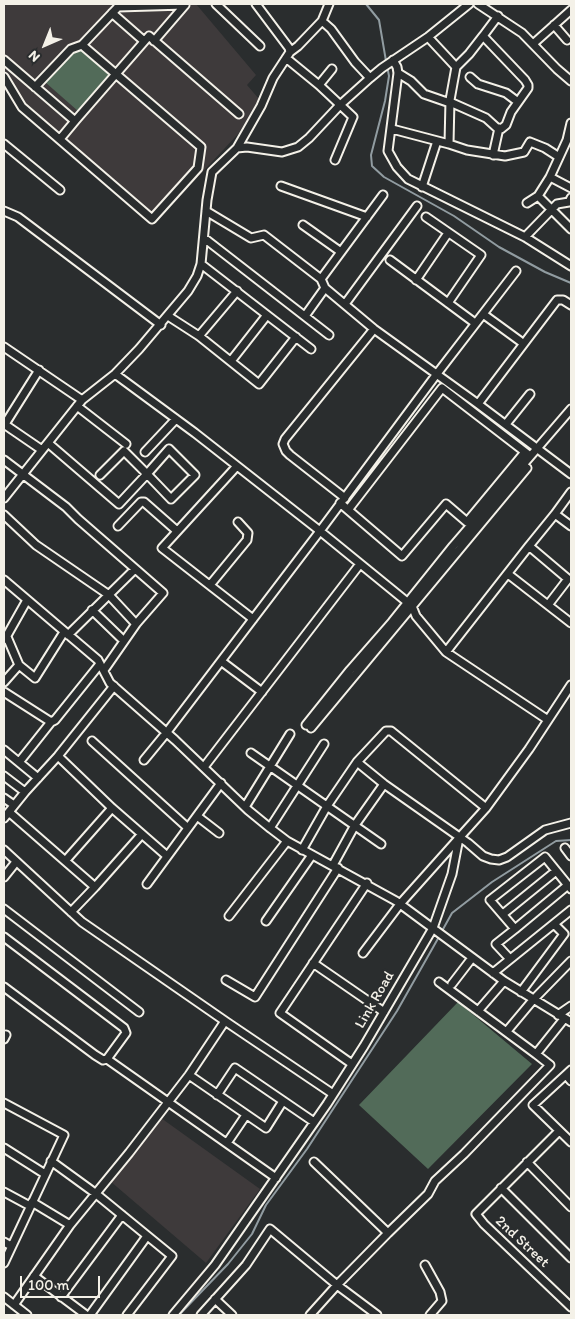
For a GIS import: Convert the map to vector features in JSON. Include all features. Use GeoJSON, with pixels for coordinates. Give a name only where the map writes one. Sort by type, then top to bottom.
{"type":"FeatureCollection","features":[{"type":"Feature","properties":{"kind":"street"},"geometry":{"type":"LineString","coordinates":[[35,87],[70,49],[82,45],[116,8],[185,4],[154,41]]}},
{"type":"Feature","properties":{"kind":"street"},"geometry":{"type":"LineString","coordinates":[[216,4],[260,46]]}},
{"type":"Feature","properties":{"kind":"street"},"geometry":{"type":"LineString","coordinates":[[256,4],[289,48],[288,55]]}},
{"type":"Feature","properties":{"kind":"street"},"geometry":{"type":"LineString","coordinates":[[4,498],[79,403],[115,374],[161,325],[188,291],[202,264],[206,211],[212,172],[237,148],[288,55],[322,21],[330,4]]}},
{"type":"Feature","properties":{"kind":"street"},"geometry":{"type":"LineString","coordinates":[[237,148],[247,147],[282,152],[291,150],[309,138],[340,104],[382,68],[428,37],[469,4]]}},
{"type":"Feature","properties":{"kind":"street"},"geometry":{"type":"LineString","coordinates":[[479,4],[522,33],[571,81]]}},
{"type":"Feature","properties":{"kind":"street"},"geometry":{"type":"LineString","coordinates":[[169,23],[171,5]]}},
{"type":"Feature","properties":{"kind":"street"},"geometry":{"type":"LineString","coordinates":[[116,8],[144,42]]}},
{"type":"Feature","properties":{"kind":"street"},"geometry":{"type":"LineString","coordinates":[[533,44],[571,10]]}},
{"type":"Feature","properties":{"kind":"street"},"geometry":{"type":"LineString","coordinates":[[449,144],[450,102],[456,67],[469,54],[498,16]]}},
{"type":"Feature","properties":{"kind":"street"},"geometry":{"type":"LineString","coordinates":[[322,21],[331,29],[370,78]]}},
{"type":"Feature","properties":{"kind":"street"},"geometry":{"type":"LineString","coordinates":[[554,25],[567,40]]}},
{"type":"Feature","properties":{"kind":"street"},"geometry":{"type":"LineString","coordinates":[[60,139],[149,36],[239,114]]}},
{"type":"Feature","properties":{"kind":"street"},"geometry":{"type":"LineString","coordinates":[[483,36],[528,85],[511,112],[506,125],[504,128],[500,128]]}},
{"type":"Feature","properties":{"kind":"street"},"geometry":{"type":"LineString","coordinates":[[428,37],[456,67]]}},
{"type":"Feature","properties":{"kind":"street"},"geometry":{"type":"LineString","coordinates":[[4,78],[22,107],[152,219],[198,168],[201,147],[82,45]]}},
{"type":"Feature","properties":{"kind":"street"},"geometry":{"type":"LineString","coordinates":[[288,55],[353,117],[336,160]]}},
{"type":"Feature","properties":{"kind":"street"},"geometry":{"type":"LineString","coordinates":[[4,60],[75,121]]}},
{"type":"Feature","properties":{"kind":"street"},"geometry":{"type":"LineString","coordinates":[[391,62],[397,67],[398,73],[388,151],[397,167],[408,179],[422,187],[525,237],[571,266]]}},
{"type":"Feature","properties":{"kind":"street"},"geometry":{"type":"LineString","coordinates":[[319,85],[332,69]]}},
{"type":"Feature","properties":{"kind":"street"},"geometry":{"type":"LineString","coordinates":[[398,73],[411,81],[424,94],[450,102],[486,118],[500,128]]}},
{"type":"Feature","properties":{"kind":"street"},"geometry":{"type":"LineString","coordinates":[[470,77],[478,84],[510,96],[518,102]]}},
{"type":"Feature","properties":{"kind":"street"},"geometry":{"type":"LineString","coordinates":[[527,202],[538,196],[550,176],[567,140],[571,123]]}},
{"type":"Feature","properties":{"kind":"street"},"geometry":{"type":"LineString","coordinates":[[493,155],[500,128]]}},
{"type":"Feature","properties":{"kind":"street"},"geometry":{"type":"LineString","coordinates":[[392,129],[466,150],[493,155],[504,156],[524,152],[530,142],[559,157]]}},
{"type":"Feature","properties":{"kind":"street"},"geometry":{"type":"LineString","coordinates":[[422,187],[437,141]]}},
{"type":"Feature","properties":{"kind":"street"},"geometry":{"type":"LineString","coordinates":[[4,144],[60,190]]}},
{"type":"Feature","properties":{"kind":"street"},"geometry":{"type":"LineString","coordinates":[[550,176],[571,188]]}},
{"type":"Feature","properties":{"kind":"street"},"geometry":{"type":"LineString","coordinates":[[281,186],[367,217]]}},
{"type":"Feature","properties":{"kind":"street"},"geometry":{"type":"LineString","coordinates":[[321,279],[383,195]]}},
{"type":"Feature","properties":{"kind":"street"},"geometry":{"type":"LineString","coordinates":[[538,196],[571,229]]}},
{"type":"Feature","properties":{"kind":"street"},"geometry":{"type":"LineString","coordinates":[[525,237],[557,204],[568,202],[571,198]]}},
{"type":"Feature","properties":{"kind":"street"},"geometry":{"type":"LineString","coordinates":[[346,304],[417,206]]}},
{"type":"Feature","properties":{"kind":"street"},"geometry":{"type":"LineString","coordinates":[[4,211],[18,217],[161,325]]}},
{"type":"Feature","properties":{"kind":"street"},"geometry":{"type":"LineString","coordinates":[[206,211],[251,238],[264,235],[321,279],[326,288],[374,329],[506,424],[571,474]]}},
{"type":"Feature","properties":{"kind":"street"},"geometry":{"type":"LineString","coordinates":[[426,217],[481,255],[448,303]]}},
{"type":"Feature","properties":{"kind":"street"},"geometry":{"type":"LineString","coordinates":[[304,225],[342,252]]}},
{"type":"Feature","properties":{"kind":"street"},"geometry":{"type":"LineString","coordinates":[[416,280],[448,233]]}},
{"type":"Feature","properties":{"kind":"street"},"geometry":{"type":"LineString","coordinates":[[204,238],[328,335]]}},
{"type":"Feature","properties":{"kind":"street"},"geometry":{"type":"LineString","coordinates":[[390,260],[475,324]]}},
{"type":"Feature","properties":{"kind":"street"},"geometry":{"type":"LineString","coordinates":[[202,264],[311,349]]}},
{"type":"Feature","properties":{"kind":"street"},"geometry":{"type":"LineString","coordinates":[[144,760],[516,271]]}},
{"type":"Feature","properties":{"kind":"street"},"geometry":{"type":"LineString","coordinates":[[304,316],[326,288]]}},
{"type":"Feature","properties":{"kind":"street"},"geometry":{"type":"LineString","coordinates":[[199,336],[237,291]]}},
{"type":"Feature","properties":{"kind":"street"},"geometry":{"type":"LineString","coordinates":[[478,404],[557,300],[564,300],[571,305]]}},
{"type":"Feature","properties":{"kind":"street"},"geometry":{"type":"LineString","coordinates":[[483,314],[520,342]]}},
{"type":"Feature","properties":{"kind":"street"},"geometry":{"type":"LineString","coordinates":[[231,361],[267,315]]}},
{"type":"Feature","properties":{"kind":"street"},"geometry":{"type":"LineString","coordinates":[[168,316],[199,336],[258,384],[296,337]]}},
{"type":"Feature","properties":{"kind":"street"},"geometry":{"type":"LineString","coordinates":[[374,329],[285,439],[283,444],[286,451],[342,501],[348,510],[402,556],[446,504],[467,522],[528,454],[540,450],[571,409]]}},
{"type":"Feature","properties":{"kind":"street"},"geometry":{"type":"LineString","coordinates":[[5,350],[39,370],[126,444]]}},
{"type":"Feature","properties":{"kind":"street"},"geometry":{"type":"LineString","coordinates":[[39,370],[4,424],[42,450]]}},
{"type":"Feature","properties":{"kind":"street"},"geometry":{"type":"LineString","coordinates":[[115,374],[237,466],[410,604],[416,616],[446,652],[548,720]]}},
{"type":"Feature","properties":{"kind":"street"},"geometry":{"type":"LineString","coordinates":[[348,510],[442,388],[528,454]]}},
{"type":"Feature","properties":{"kind":"street"},"geometry":{"type":"LineString","coordinates":[[506,424],[530,394]]}},
{"type":"Feature","properties":{"kind":"street"},"geometry":{"type":"LineString","coordinates":[[308,727],[540,450],[571,416]]}},
{"type":"Feature","properties":{"kind":"street"},"geometry":{"type":"LineString","coordinates":[[145,452],[176,419]]}},
{"type":"Feature","properties":{"kind":"street"},"geometry":{"type":"LineString","coordinates":[[48,443],[119,504],[147,474],[169,449],[195,475],[171,498],[147,474],[124,451],[100,475]]}},
{"type":"Feature","properties":{"kind":"street"},"geometry":{"type":"LineString","coordinates":[[410,604],[528,454]]}},
{"type":"Feature","properties":{"kind":"street"},"geometry":{"type":"LineString","coordinates":[[4,460],[66,506],[134,570],[163,594],[102,667],[55,720],[50,722],[20,761]]}},
{"type":"Feature","properties":{"kind":"street"},"geometry":{"type":"LineString","coordinates":[[237,466],[162,548],[253,619]]}},
{"type":"Feature","properties":{"kind":"street"},"geometry":{"type":"LineString","coordinates":[[446,652],[556,514],[571,492]]}},
{"type":"Feature","properties":{"kind":"street"},"geometry":{"type":"LineString","coordinates":[[118,526],[141,502],[144,502],[177,531]]}},
{"type":"Feature","properties":{"kind":"street"},"geometry":{"type":"LineString","coordinates":[[556,514],[571,526]]}},
{"type":"Feature","properties":{"kind":"street"},"geometry":{"type":"LineString","coordinates":[[4,515],[36,545],[109,595],[136,624]]}},
{"type":"Feature","properties":{"kind":"street"},"geometry":{"type":"LineString","coordinates":[[210,585],[247,540],[248,534],[238,522]]}},
{"type":"Feature","properties":{"kind":"street"},"geometry":{"type":"LineString","coordinates":[[530,546],[568,578],[548,605]]}},
{"type":"Feature","properties":{"kind":"street"},"geometry":{"type":"LineString","coordinates":[[204,767],[360,564]]}},
{"type":"Feature","properties":{"kind":"street"},"geometry":{"type":"LineString","coordinates":[[27,600],[5,639],[19,665],[35,678],[66,633],[134,570]]}},
{"type":"Feature","properties":{"kind":"street"},"geometry":{"type":"LineString","coordinates":[[508,574],[571,623]]}},
{"type":"Feature","properties":{"kind":"street"},"geometry":{"type":"LineString","coordinates":[[4,580],[98,660],[110,683],[167,732],[270,828],[302,850],[366,883],[400,904],[504,981],[565,1019]]}},
{"type":"Feature","properties":{"kind":"street"},"geometry":{"type":"LineString","coordinates":[[92,610],[124,641]]}},
{"type":"Feature","properties":{"kind":"street"},"geometry":{"type":"LineString","coordinates":[[221,661],[262,692]]}},
{"type":"Feature","properties":{"kind":"street"},"geometry":{"type":"LineString","coordinates":[[4,682],[19,665]]}},
{"type":"Feature","properties":{"kind":"street"},"geometry":{"type":"LineString","coordinates":[[4,818],[58,756],[114,686]]}},
{"type":"Feature","properties":{"kind":"street"},"geometry":{"type":"LineString","coordinates":[[363,953],[400,904],[486,808],[570,690]]}},
{"type":"Feature","properties":{"kind":"street"},"geometry":{"type":"LineString","coordinates":[[4,692],[50,722]]}},
{"type":"Feature","properties":{"kind":"street"},"geometry":{"type":"LineString","coordinates":[[302,850],[327,806],[357,762],[386,731],[391,731],[486,808]]}},
{"type":"Feature","properties":{"kind":"street"},"geometry":{"type":"LineString","coordinates":[[245,806],[290,734]]}},
{"type":"Feature","properties":{"kind":"street"},"geometry":{"type":"LineString","coordinates":[[92,741],[188,828]]}},
{"type":"Feature","properties":{"kind":"street"},"geometry":{"type":"LineString","coordinates":[[270,828],[324,744]]}},
{"type":"Feature","properties":{"kind":"street"},"geometry":{"type":"LineString","coordinates":[[4,750],[20,761],[38,778]]}},
{"type":"Feature","properties":{"kind":"street"},"geometry":{"type":"LineString","coordinates":[[251,753],[381,844]]}},
{"type":"Feature","properties":{"kind":"street"},"geometry":{"type":"LineString","coordinates":[[58,756],[112,808],[167,856]]}},
{"type":"Feature","properties":{"kind":"street"},"geometry":{"type":"LineString","coordinates":[[357,762],[384,784],[491,860],[500,860],[507,857],[545,830],[571,823]]}},
{"type":"Feature","properties":{"kind":"street"},"geometry":{"type":"LineString","coordinates":[[4,776],[25,792]]}},
{"type":"Feature","properties":{"kind":"street"},"geometry":{"type":"LineString","coordinates":[[147,884],[221,783]]}},
{"type":"Feature","properties":{"kind":"street"},"geometry":{"type":"LineString","coordinates":[[226,980],[255,998],[336,867],[356,825],[384,784]]}},
{"type":"Feature","properties":{"kind":"street"},"geometry":{"type":"LineString","coordinates":[[4,798],[12,808],[96,888]]}},
{"type":"Feature","properties":{"kind":"street"},"geometry":{"type":"LineString","coordinates":[[66,860],[112,808]]}},
{"type":"Feature","properties":{"kind":"street"},"geometry":{"type":"LineString","coordinates":[[197,816],[219,833]]}},
{"type":"Feature","properties":{"kind":"street"},"geometry":{"type":"LineString","coordinates":[[71,912],[96,888],[142,834]]}},
{"type":"Feature","properties":{"kind":"street","name":"Link Road"},"geometry":{"type":"LineString","coordinates":[[173,1315],[215,1265],[276,1178],[333,1094],[435,930],[452,874],[459,838]]}},
{"type":"Feature","properties":{"kind":"street"},"geometry":{"type":"LineString","coordinates":[[229,916],[287,841]]}},
{"type":"Feature","properties":{"kind":"street"},"geometry":{"type":"LineString","coordinates":[[565,848],[571,856]]}},
{"type":"Feature","properties":{"kind":"street"},"geometry":{"type":"LineString","coordinates":[[4,850],[82,922],[333,1094]]}},
{"type":"Feature","properties":{"kind":"street"},"geometry":{"type":"LineString","coordinates":[[266,921],[312,855]]}},
{"type":"Feature","properties":{"kind":"street"},"geometry":{"type":"LineString","coordinates":[[510,959],[496,944],[570,887],[545,857],[490,900],[515,929]]}},
{"type":"Feature","properties":{"kind":"street"},"geometry":{"type":"LineString","coordinates":[[4,876],[16,862]]}},
{"type":"Feature","properties":{"kind":"street"},"geometry":{"type":"LineString","coordinates":[[503,914],[556,871]]}},
{"type":"Feature","properties":{"kind":"street"},"geometry":{"type":"LineString","coordinates":[[352,1064],[280,1013],[366,883]]}},
{"type":"Feature","properties":{"kind":"street"},"geometry":{"type":"LineString","coordinates":[[4,909],[139,1012]]}},
{"type":"Feature","properties":{"kind":"street"},"geometry":{"type":"LineString","coordinates":[[494,973],[571,910]]}},
{"type":"Feature","properties":{"kind":"street"},"geometry":{"type":"LineString","coordinates":[[521,992],[564,934],[555,924]]}},
{"type":"Feature","properties":{"kind":"street"},"geometry":{"type":"LineString","coordinates":[[4,937],[124,1028],[126,1033],[107,1059]]}},
{"type":"Feature","properties":{"kind":"street"},"geometry":{"type":"LineString","coordinates":[[452,984],[472,958]]}},
{"type":"Feature","properties":{"kind":"street"},"geometry":{"type":"LineString","coordinates":[[507,1031],[533,1000],[571,961]]}},
{"type":"Feature","properties":{"kind":"street"},"geometry":{"type":"LineString","coordinates":[[313,963],[384,1012]]}},
{"type":"Feature","properties":{"kind":"street"},"geometry":{"type":"LineString","coordinates":[[478,1011],[504,981]]}},
{"type":"Feature","properties":{"kind":"street"},"geometry":{"type":"LineString","coordinates":[[310,1315],[337,1285],[428,1194],[435,1182],[550,1065],[439,982]]}},
{"type":"Feature","properties":{"kind":"street"},"geometry":{"type":"LineString","coordinates":[[4,987],[95,1055],[103,1060],[107,1059],[169,1101],[276,1178]]}},
{"type":"Feature","properties":{"kind":"street"},"geometry":{"type":"LineString","coordinates":[[536,1054],[565,1019],[571,1006]]}},
{"type":"Feature","properties":{"kind":"street"},"geometry":{"type":"LineString","coordinates":[[14,1305],[70,1225],[189,1075],[225,1021]]}},
{"type":"Feature","properties":{"kind":"street"},"geometry":{"type":"LineString","coordinates":[[217,1095],[235,1068],[314,1122]]}},
{"type":"Feature","properties":{"kind":"street"},"geometry":{"type":"LineString","coordinates":[[189,1075],[266,1128],[283,1101]]}},
{"type":"Feature","properties":{"kind":"street"},"geometry":{"type":"LineString","coordinates":[[569,1075],[534,1105],[571,1142]]}},
{"type":"Feature","properties":{"kind":"street"},"geometry":{"type":"LineString","coordinates":[[4,1103],[64,1135],[50,1161],[4,1262]]}},
{"type":"Feature","properties":{"kind":"street"},"geometry":{"type":"LineString","coordinates":[[227,1143],[246,1115]]}},
{"type":"Feature","properties":{"kind":"street","name":"2nd Street"},"geometry":{"type":"LineString","coordinates":[[559,1131],[476,1214],[484,1224],[571,1307]]}},
{"type":"Feature","properties":{"kind":"street"},"geometry":{"type":"LineString","coordinates":[[4,1148],[45,1174]]}},
{"type":"Feature","properties":{"kind":"street"},"geometry":{"type":"LineString","coordinates":[[50,1161],[95,1193],[172,1256],[127,1315]]}},
{"type":"Feature","properties":{"kind":"street"},"geometry":{"type":"LineString","coordinates":[[314,1162],[388,1233]]}},
{"type":"Feature","properties":{"kind":"street"},"geometry":{"type":"LineString","coordinates":[[527,1162],[571,1207]]}},
{"type":"Feature","properties":{"kind":"street"},"geometry":{"type":"LineString","coordinates":[[501,1188],[570,1255]]}},
{"type":"Feature","properties":{"kind":"street"},"geometry":{"type":"LineString","coordinates":[[4,1192],[70,1225]]}},
{"type":"Feature","properties":{"kind":"street"},"geometry":{"type":"LineString","coordinates":[[61,1297],[122,1215]]}},
{"type":"Feature","properties":{"kind":"street"},"geometry":{"type":"LineString","coordinates":[[202,1315],[246,1265],[270,1229],[337,1285],[367,1313],[377,1315]]}},
{"type":"Feature","properties":{"kind":"street"},"geometry":{"type":"LineString","coordinates":[[34,1276],[88,1315],[147,1236]]}},
{"type":"Feature","properties":{"kind":"street"},"geometry":{"type":"LineString","coordinates":[[4,1242],[12,1246]]}},
{"type":"Feature","properties":{"kind":"street"},"geometry":{"type":"LineString","coordinates":[[425,1265],[440,1292],[442,1301],[430,1315]]}},
{"type":"Feature","properties":{"kind":"street"},"geometry":{"type":"LineString","coordinates":[[4,1297],[27,1315]]}},
{"type":"Feature","properties":{"kind":"street"},"geometry":{"type":"LineString","coordinates":[[215,1299],[232,1315]]}},
{"type":"Feature","properties":{"kind":"shaded area"},"geometry":{"type":"Polygon","coordinates":[[[4,4],[196,4],[256,75],[247,85],[259,99],[239,133],[152,226],[16,108],[4,88],[4,4]]]}},
{"type":"Feature","properties":{"kind":"shaded area"},"geometry":{"type":"Polygon","coordinates":[[[161,1118],[260,1189],[206,1263],[110,1181],[161,1118]]]}},
{"type":"Feature","properties":{"kind":"green space"},"geometry":{"type":"Polygon","coordinates":[[[76,45],[109,75],[78,111],[45,82],[76,45]]]}},
{"type":"Feature","properties":{"kind":"green space"},"geometry":{"type":"Polygon","coordinates":[[[458,1002],[532,1064],[428,1169],[359,1105],[458,1002]]]}},
{"type":"Feature","properties":{"kind":"waterway"},"geometry":{"type":"LineString","coordinates":[[366,4],[379,20],[386,61]]}},
{"type":"Feature","properties":{"kind":"waterway"},"geometry":{"type":"LineString","coordinates":[[387,66],[389,76],[385,101],[371,155],[372,166],[384,177],[454,216],[499,247],[545,272],[571,283]]}},
{"type":"Feature","properties":{"kind":"waterway"},"geometry":{"type":"LineString","coordinates":[[442,931],[452,913],[492,882],[556,841],[571,840]]}},
{"type":"Feature","properties":{"kind":"waterway"},"geometry":{"type":"LineString","coordinates":[[179,1315],[228,1264],[252,1234],[266,1205],[307,1149],[397,1011],[440,935]]}}]}
